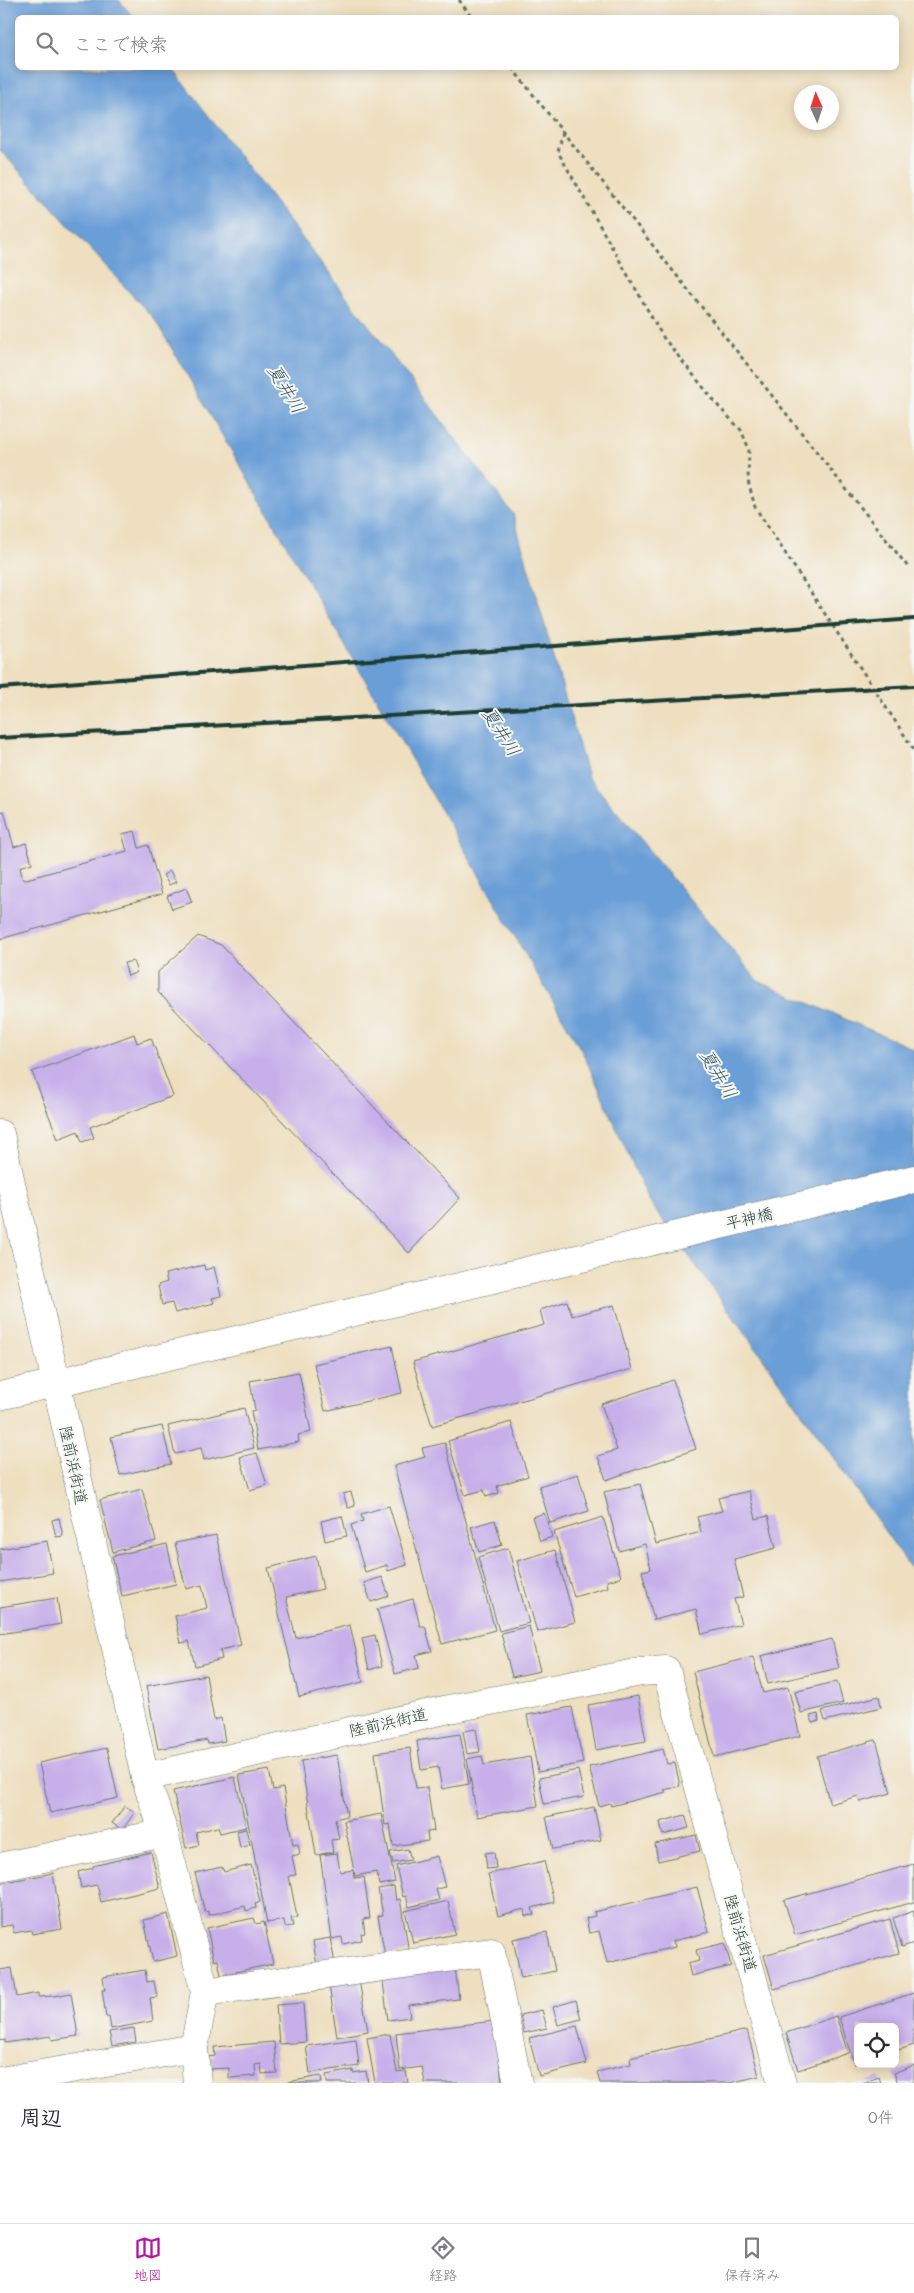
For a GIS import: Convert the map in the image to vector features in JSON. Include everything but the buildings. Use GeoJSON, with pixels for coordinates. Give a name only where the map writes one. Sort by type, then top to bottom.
{"type":"FeatureCollection","features":[{"type":"Feature","properties":{"kind":"street","name":"陸前浜街道"},"geometry":{"type":"LineString","coordinates":[[0,1134],[145,1778],[449,1708],[641,1672],[666,1670],[782,2083]]}},
{"type":"Feature","properties":{"kind":"street","name":"平神橋"},"geometry":{"type":"LineString","coordinates":[[56,1383],[914,1179]]}},
{"type":"Feature","properties":{"kind":"street"},"geometry":{"type":"LineString","coordinates":[[0,1396],[56,1383]]}},
{"type":"Feature","properties":{"kind":"street"},"geometry":{"type":"LineString","coordinates":[[145,1778],[164,1834],[205,1992],[194,2048],[197,2083]]}},
{"type":"Feature","properties":{"kind":"street"},"geometry":{"type":"LineString","coordinates":[[0,1867],[164,1834]]}},
{"type":"Feature","properties":{"kind":"street"},"geometry":{"type":"LineString","coordinates":[[205,1992],[491,1952],[518,2083]]}},
{"type":"Feature","properties":{"kind":"street"},"geometry":{"type":"LineString","coordinates":[[0,2081],[194,2048]]}},
{"type":"Feature","properties":{"kind":"path"},"geometry":{"type":"LineString","coordinates":[[459,0],[470,15]]}},
{"type":"Feature","properties":{"kind":"path"},"geometry":{"type":"LineString","coordinates":[[514,70],[908,567]]}},
{"type":"Feature","properties":{"kind":"path"},"geometry":{"type":"LineString","coordinates":[[563,132],[558,152],[663,337],[718,407],[741,430],[749,449],[748,481],[755,506],[914,750]]}},
{"type":"Feature","properties":{"kind":"water","name":"夏井川"},"geometry":{"type":"Polygon","coordinates":[[[0,0],[119,0],[131,15],[15,15],[15,70],[174,70],[513,514],[588,777],[758,981],[914,1049],[914,1573],[784,1387],[649,1201],[583,1053],[155,320],[0,150],[0,0]]]}},
{"type":"Feature","properties":{"kind":"railway"},"geometry":{"type":"LineString","coordinates":[[0,688],[914,619]]}},
{"type":"Feature","properties":{"kind":"railway"},"geometry":{"type":"LineString","coordinates":[[0,738],[914,686]]}}]}
